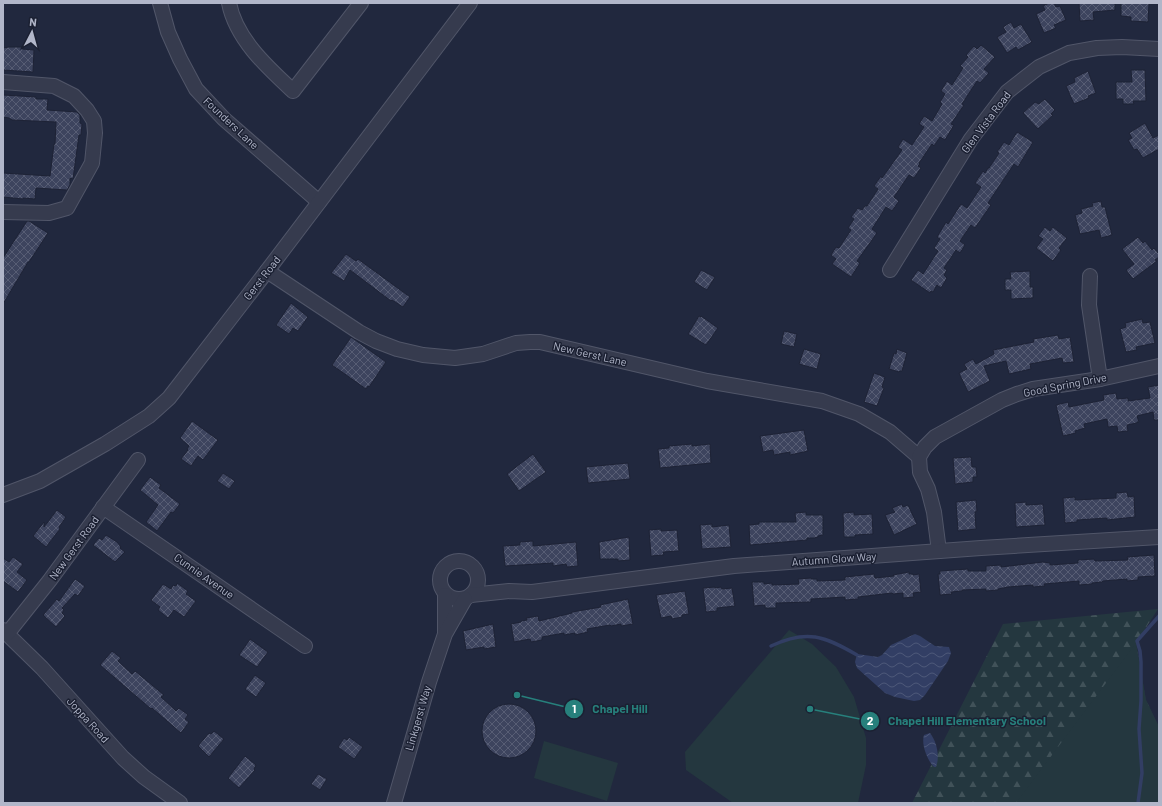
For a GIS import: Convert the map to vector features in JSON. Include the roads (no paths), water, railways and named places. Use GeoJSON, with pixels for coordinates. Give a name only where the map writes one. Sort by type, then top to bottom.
{"type":"FeatureCollection","features":[{"type":"Feature","properties":{"kind":"street","name":"Founders Lane"},"geometry":{"type":"LineString","coordinates":[[160,3],[168,32],[196,89],[224,119],[320,202]]}},
{"type":"Feature","properties":{"kind":"street"},"geometry":{"type":"LineString","coordinates":[[229,3],[240,33],[269,69],[293,91],[361,3]]}},
{"type":"Feature","properties":{"kind":"street","name":"Gerst Road"},"geometry":{"type":"LineString","coordinates":[[3,495],[53,474],[106,444],[149,416],[169,398],[320,202],[470,3]]}},
{"type":"Feature","properties":{"kind":"street","name":"Glen Vista Road"},"geometry":{"type":"LineString","coordinates":[[890,270],[971,139],[1007,92],[1039,67],[1069,53],[1097,48],[1122,47],[1159,49]]}},
{"type":"Feature","properties":{"kind":"street"},"geometry":{"type":"LineString","coordinates":[[3,82],[54,86],[74,96],[87,110],[94,121],[95,133],[92,163],[67,208],[49,213],[3,212]]}},
{"type":"Feature","properties":{"kind":"street","name":"New Gerst Lane"},"geometry":{"type":"LineString","coordinates":[[267,271],[359,332],[376,341],[397,349],[423,355],[455,358],[483,354],[516,343],[540,342],[707,381],[830,403],[859,414],[890,432],[919,457]]}},
{"type":"Feature","properties":{"kind":"street"},"geometry":{"type":"LineString","coordinates":[[1090,276],[1088,305],[1100,379]]}},
{"type":"Feature","properties":{"kind":"street","name":"Good Spring Drive"},"geometry":{"type":"LineString","coordinates":[[919,457],[925,447],[935,437],[1002,400],[1034,389],[1100,379],[1159,366]]}},
{"type":"Feature","properties":{"kind":"street"},"geometry":{"type":"LineString","coordinates":[[919,457],[920,472],[928,489],[934,512],[939,551]]}},
{"type":"Feature","properties":{"kind":"street","name":"New Gerst Road"},"geometry":{"type":"LineString","coordinates":[[5,632],[50,580],[138,460]]}},
{"type":"Feature","properties":{"kind":"street","name":"Cunnie Avenue"},"geometry":{"type":"LineString","coordinates":[[103,507],[305,646]]}},
{"type":"Feature","properties":{"kind":"street","name":"Autumn Glow Way"},"geometry":{"type":"LineString","coordinates":[[468,597],[509,591],[532,592],[724,567],[1159,537]]}},
{"type":"Feature","properties":{"kind":"street"},"geometry":{"type":"LineString","coordinates":[[454,562],[466,562],[475,570],[478,576],[477,586],[468,597],[454,599],[445,595],[439,578],[444,568],[448,564],[454,562]]}},
{"type":"Feature","properties":{"kind":"street","name":"Autumn Glow Way"},"geometry":{"type":"LineString","coordinates":[[478,576],[509,591]]}},
{"type":"Feature","properties":{"kind":"street","name":"Linkgerst Way"},"geometry":{"type":"LineString","coordinates":[[394,803],[444,634],[445,595]]}},
{"type":"Feature","properties":{"kind":"street","name":"Linkgerst Way"},"geometry":{"type":"LineString","coordinates":[[444,634],[468,597]]}},
{"type":"Feature","properties":{"kind":"street","name":"Joppa Road"},"geometry":{"type":"LineString","coordinates":[[5,632],[38,664],[123,758],[144,777],[180,803]]}},
{"type":"Feature","properties":{"kind":"water"},"geometry":{"type":"Polygon","coordinates":[[[915,634],[935,646],[949,647],[951,653],[948,661],[920,700],[914,701],[885,693],[857,668],[855,662],[857,654],[878,657],[882,655],[891,645],[915,634]]]}},
{"type":"Feature","properties":{"kind":"water"},"geometry":{"type":"Polygon","coordinates":[[[930,733],[937,750],[938,759],[936,767],[934,767],[929,760],[923,743],[924,735],[930,733]]]}},
{"type":"Feature","properties":{"kind":"waterway"},"geometry":{"type":"LineString","coordinates":[[1138,803],[1142,773],[1139,729],[1141,662],[1137,641],[1159,616]]}},
{"type":"Feature","properties":{"kind":"waterway"},"geometry":{"type":"LineString","coordinates":[[771,646],[795,638],[805,636],[815,637],[835,643],[857,655]]}},
{"type":"Feature","properties":{"kind":"place","name":"Chapel Hill"},"geometry":{"type":"Point","coordinates":[517,695]}},
{"type":"Feature","properties":{"kind":"place","name":"Chapel Hill Elementary School"},"geometry":{"type":"Point","coordinates":[810,709]}}]}
